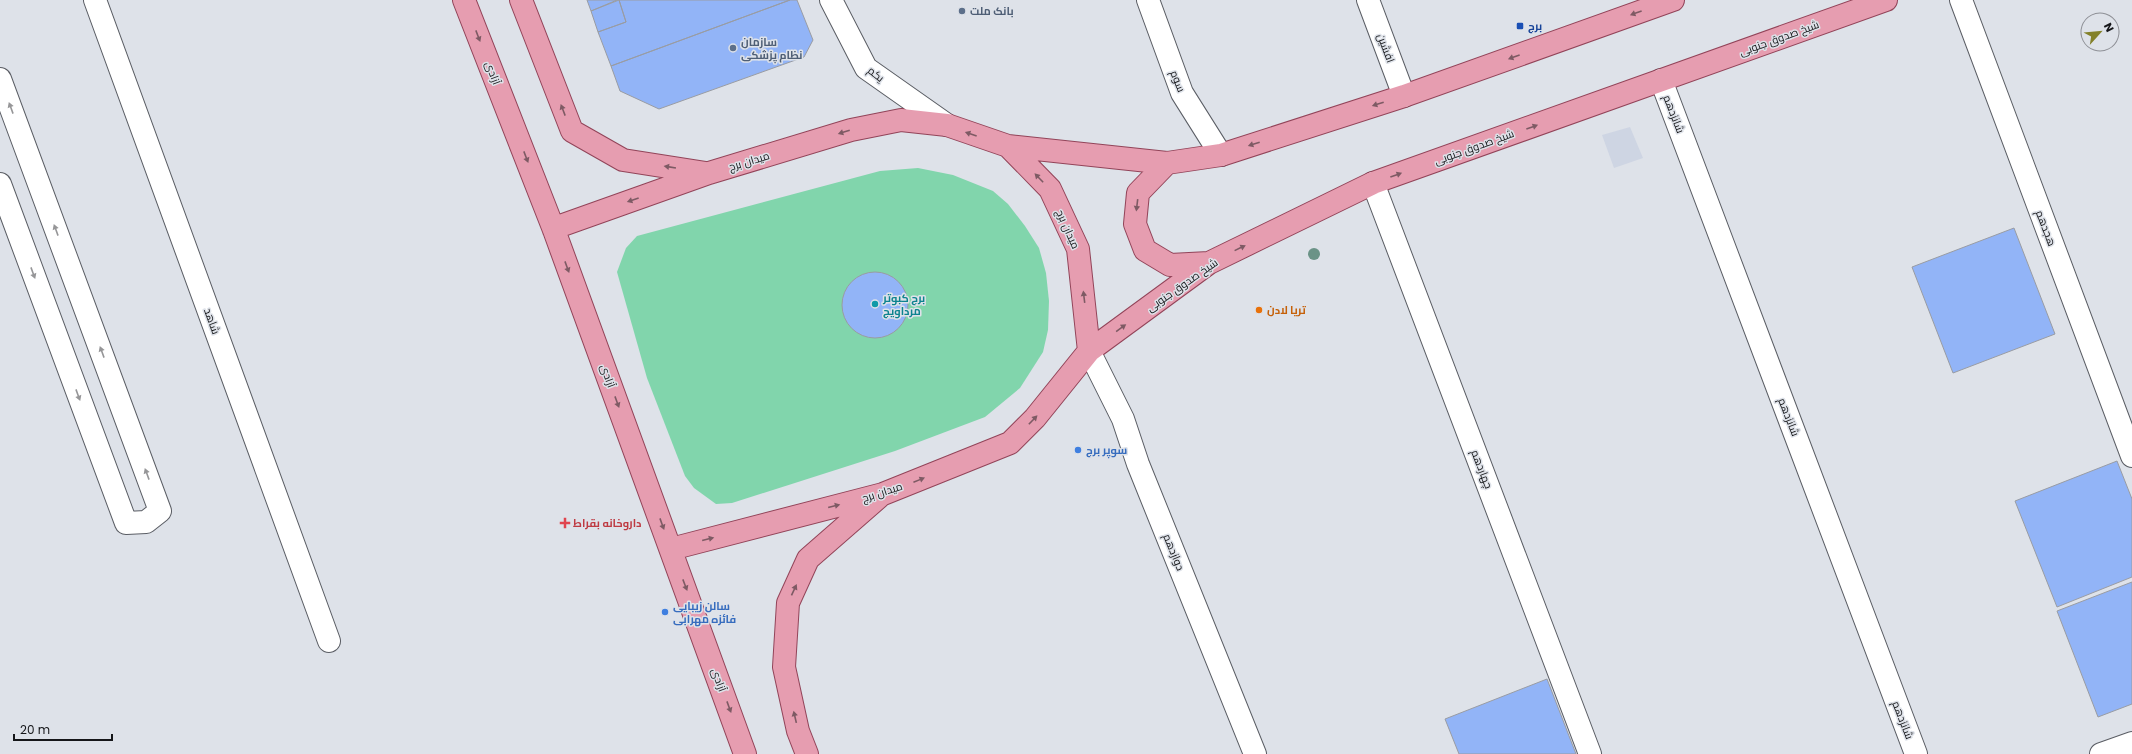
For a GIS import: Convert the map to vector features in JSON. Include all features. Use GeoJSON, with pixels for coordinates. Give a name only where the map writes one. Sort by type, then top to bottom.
{"type":"FeatureCollection","features":[{"type":"Feature","properties":{"kind":"main road","name":"آزادی"},"geometry":{"type":"LineString","coordinates":[[464,0],[554,230],[745,754]]}},
{"type":"Feature","properties":{"kind":"main road"},"geometry":{"type":"LineString","coordinates":[[521,0],[572,131],[623,160],[709,173]]}},
{"type":"Feature","properties":{"kind":"main road"},"geometry":{"type":"LineString","coordinates":[[1008,146],[1167,163],[1221,155],[1404,96],[1673,0]]}},
{"type":"Feature","properties":{"kind":"main road","name":"شیخ صدوق جنوبی"},"geometry":{"type":"LineString","coordinates":[[1089,351],[1209,263],[1373,183],[1886,0]]}},
{"type":"Feature","properties":{"kind":"main road","name":"میدان برج"},"geometry":{"type":"LineString","coordinates":[[554,230],[560,226],[709,173],[851,130],[901,120],[947,125],[1008,146],[1050,189],[1078,249],[1089,351],[1035,418],[1010,443],[883,494],[671,549]]}},
{"type":"Feature","properties":{"kind":"main road"},"geometry":{"type":"LineString","coordinates":[[1167,163],[1138,193],[1135,224],[1146,250],[1170,265],[1209,263]]}},
{"type":"Feature","properties":{"kind":"main road"},"geometry":{"type":"LineString","coordinates":[[807,754],[798,731],[784,667],[788,603],[808,559],[883,494]]}},
{"type":"Feature","properties":{"kind":"street","name":"شاهد"},"geometry":{"type":"LineString","coordinates":[[95,0],[329,641]]}},
{"type":"Feature","properties":{"kind":"street","name":"یکم"},"geometry":{"type":"LineString","coordinates":[[831,0],[866,68],[947,125]]}},
{"type":"Feature","properties":{"kind":"street","name":"سوم"},"geometry":{"type":"LineString","coordinates":[[1148,0],[1182,93],[1221,155]]}},
{"type":"Feature","properties":{"kind":"street","name":"افشین"},"geometry":{"type":"LineString","coordinates":[[1368,0],[1404,96]]}},
{"type":"Feature","properties":{"kind":"street","name":"هجدهم"},"geometry":{"type":"LineString","coordinates":[[1961,0],[2132,456]]}},
{"type":"Feature","properties":{"kind":"street"},"geometry":{"type":"LineString","coordinates":[[0,79],[160,511],[146,522],[126,523],[0,184]]}},
{"type":"Feature","properties":{"kind":"street","name":"شانزدهم"},"geometry":{"type":"LineString","coordinates":[[1661,80],[1916,754]]}},
{"type":"Feature","properties":{"kind":"street","name":"چهاردهم"},"geometry":{"type":"LineString","coordinates":[[1373,183],[1590,754]]}},
{"type":"Feature","properties":{"kind":"street","name":"دوازدهم"},"geometry":{"type":"LineString","coordinates":[[1089,351],[1123,420],[1138,464],[1255,754]]}},
{"type":"Feature","properties":{"kind":"street"},"geometry":{"type":"LineString","coordinates":[[2101,754],[2132,743]]}},
{"type":"Feature","properties":{"kind":"shaded area"},"geometry":{"type":"Polygon","coordinates":[[[1630,127],[1643,158],[1614,168],[1602,135],[1630,127]]]}},
{"type":"Feature","properties":{"kind":"green space"},"geometry":{"type":"Polygon","coordinates":[[[918,168],[953,175],[993,191],[1008,204],[1025,226],[1039,248],[1046,273],[1049,301],[1048,330],[1043,352],[1020,388],[985,417],[895,451],[732,503],[716,504],[694,488],[685,476],[647,378],[617,272],[626,248],[637,236],[880,171],[918,168]]]}},
{"type":"Feature","properties":{"kind":"building"},"geometry":{"type":"Polygon","coordinates":[[[587,0],[617,0],[591,11],[587,0]]]}},
{"type":"Feature","properties":{"kind":"building"},"geometry":{"type":"Polygon","coordinates":[[[619,0],[790,0],[611,66],[598,32],[626,22],[619,0]]]}},
{"type":"Feature","properties":{"kind":"building"},"geometry":{"type":"Polygon","coordinates":[[[619,0],[626,22],[598,32],[591,11],[619,0]]]}},
{"type":"Feature","properties":{"kind":"building","name":"سازمان نظام پزشکی"},"geometry":{"type":"Polygon","coordinates":[[[790,0],[797,0],[813,40],[804,57],[659,109],[620,91],[611,66],[790,0]]]}},
{"type":"Feature","properties":{"kind":"building"},"geometry":{"type":"Polygon","coordinates":[[[2014,228],[2055,334],[1953,373],[1912,267],[2014,228]]]}},
{"type":"Feature","properties":{"kind":"building","name":"برج کبوتر مرداویج"},"geometry":{"type":"Polygon","coordinates":[[[875,272],[888,274],[903,287],[906,292],[908,305],[906,318],[893,333],[888,336],[875,338],[862,336],[847,323],[844,318],[842,305],[844,292],[857,277],[862,274],[875,272]]]}},
{"type":"Feature","properties":{"kind":"building"},"geometry":{"type":"Polygon","coordinates":[[[2117,461],[2132,499],[2132,577],[2057,607],[2015,501],[2117,461]]]}},
{"type":"Feature","properties":{"kind":"building"},"geometry":{"type":"Polygon","coordinates":[[[2132,582],[2132,704],[2098,717],[2057,611],[2132,582]]]}},
{"type":"Feature","properties":{"kind":"building"},"geometry":{"type":"Polygon","coordinates":[[[1547,679],[1576,754],[1459,754],[1445,719],[1547,679]]]}},
{"type":"Feature","properties":{"kind":"place","name":"بانک ملت"},"geometry":{"type":"Point","coordinates":[962,11]}},
{"type":"Feature","properties":{"kind":"place","name":"برج"},"geometry":{"type":"Point","coordinates":[1520,26]}},
{"type":"Feature","properties":{"kind":"place","name":"سازمان نظام پزشکی"},"geometry":{"type":"Point","coordinates":[733,48]}},
{"type":"Feature","properties":{"kind":"place","name":"برج کبوتر مرداویج"},"geometry":{"type":"Point","coordinates":[875,304]}},
{"type":"Feature","properties":{"kind":"place","name":"تریا لادن"},"geometry":{"type":"Point","coordinates":[1259,310]}},
{"type":"Feature","properties":{"kind":"place","name":"سوپر برج"},"geometry":{"type":"Point","coordinates":[1078,450]}},
{"type":"Feature","properties":{"kind":"place","name":"داروخانه بقراط"},"geometry":{"type":"Point","coordinates":[565,523]}},
{"type":"Feature","properties":{"kind":"place","name":"سالن زیبایی فائزه مهرابی"},"geometry":{"type":"Point","coordinates":[665,612]}}]}
